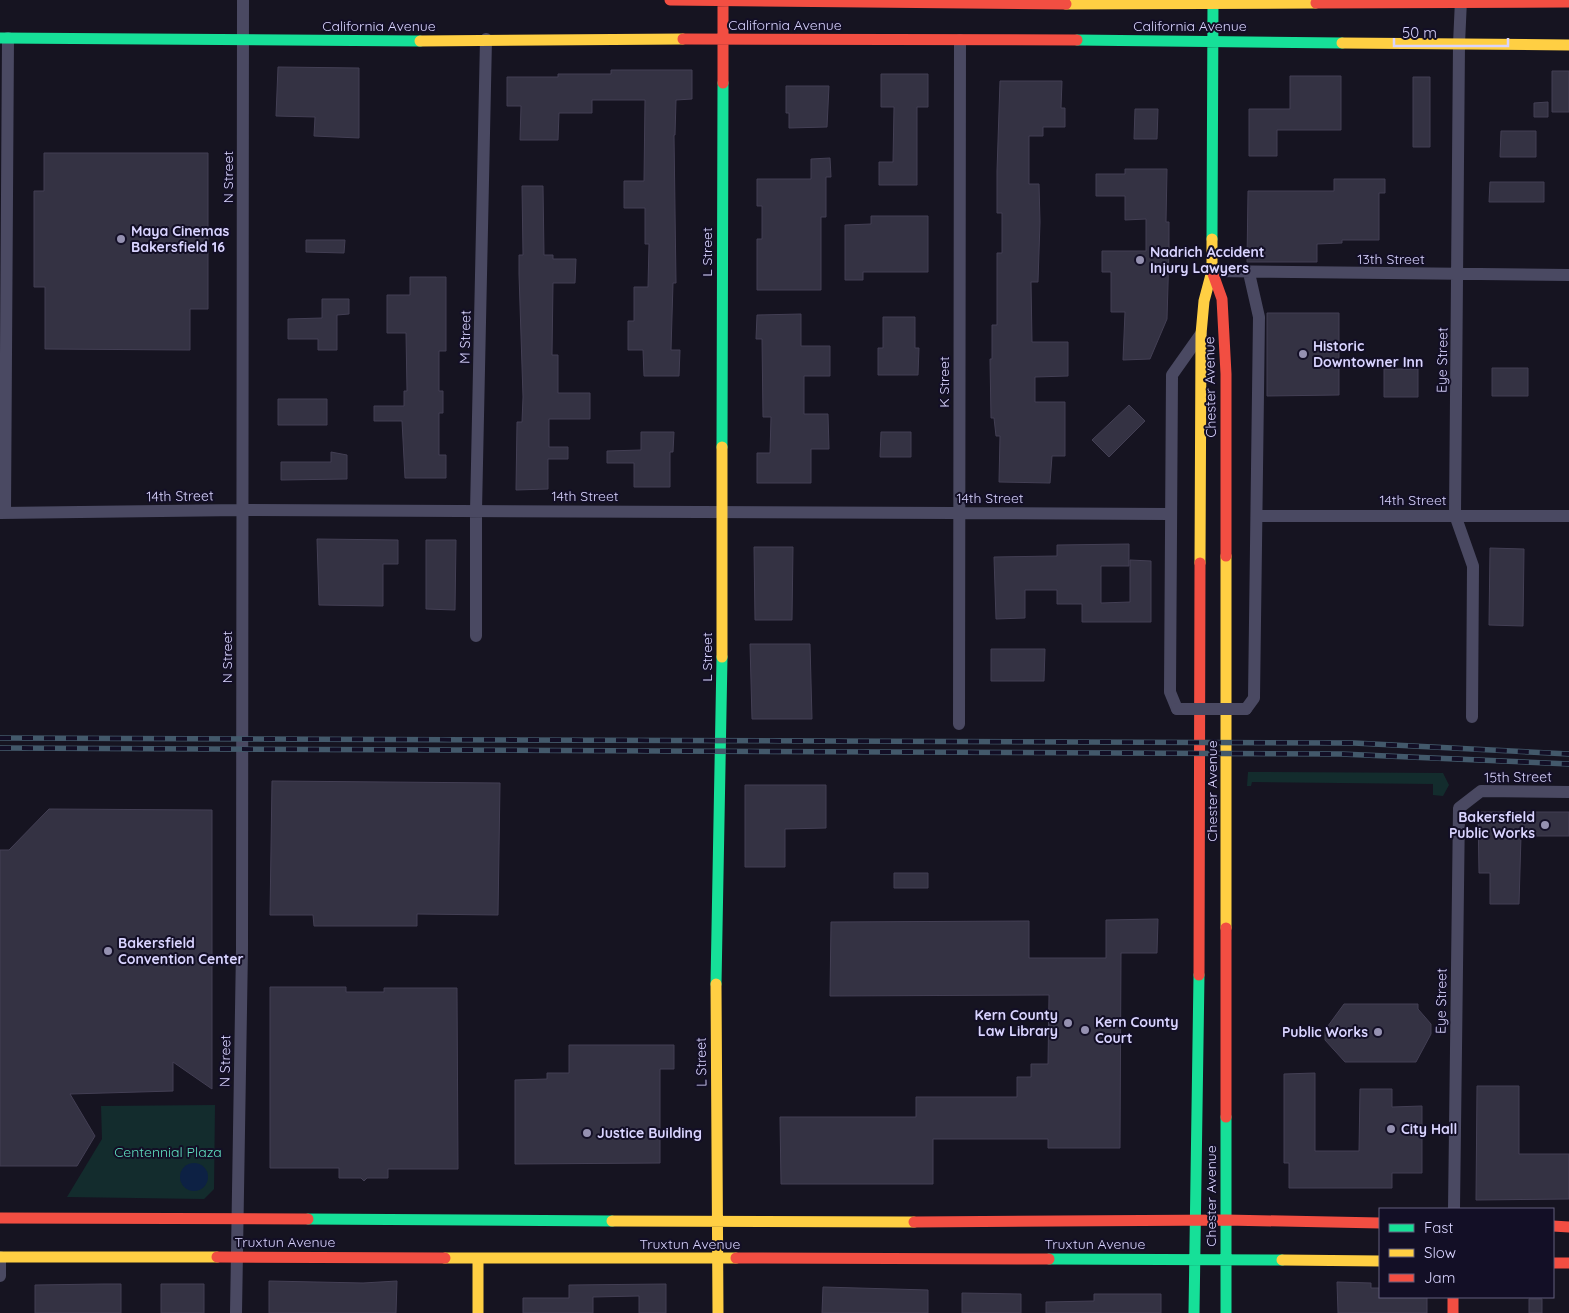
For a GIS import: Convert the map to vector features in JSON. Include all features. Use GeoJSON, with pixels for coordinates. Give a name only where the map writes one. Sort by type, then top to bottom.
{"type":"FeatureCollection","features":[{"type":"Feature","properties":{"kind":"main road","name":"California Avenue"},"geometry":{"type":"LineString","coordinates":[[670,0],[960,3],[1461,0],[1569,2]]}},
{"type":"Feature","properties":{"kind":"main road","name":"L Street"},"geometry":{"type":"LineString","coordinates":[[718,1313],[719,1220],[715,1032],[722,760],[723,0]]}},
{"type":"Feature","properties":{"kind":"main road","name":"Chester Avenue"},"geometry":{"type":"LineString","coordinates":[[1194,1313],[1199,1003],[1201,334],[1204,301],[1212,271],[1213,2]]}},
{"type":"Feature","properties":{"kind":"main road","name":"California Avenue"},"geometry":{"type":"LineString","coordinates":[[4,38],[243,39],[366,42],[486,39],[1213,41],[1569,45]]}},
{"type":"Feature","properties":{"kind":"main road","name":"Chester Avenue"},"geometry":{"type":"LineString","coordinates":[[1212,271],[1222,299],[1226,374],[1226,1313]]}},
{"type":"Feature","properties":{"kind":"main road","name":"Truxtun Avenue"},"geometry":{"type":"LineString","coordinates":[[0,1218],[952,1222],[1226,1220],[1379,1223]]}},
{"type":"Feature","properties":{"kind":"main road"},"geometry":{"type":"LineString","coordinates":[[1554,1226],[1569,1227]]}},
{"type":"Feature","properties":{"kind":"main road","name":"Truxtun Avenue"},"geometry":{"type":"LineString","coordinates":[[0,1256],[719,1259],[1195,1258],[1379,1261]]}},
{"type":"Feature","properties":{"kind":"main road"},"geometry":{"type":"LineString","coordinates":[[478,1258],[478,1313]]}},
{"type":"Feature","properties":{"kind":"main road"},"geometry":{"type":"LineString","coordinates":[[1554,1263],[1569,1263]]}},
{"type":"Feature","properties":{"kind":"main road"},"geometry":{"type":"LineString","coordinates":[[1453,1298],[1453,1313]]}},
{"type":"Feature","properties":{"kind":"street","name":"N Street"},"geometry":{"type":"LineString","coordinates":[[236,1313],[242,949],[241,510],[244,0]]}},
{"type":"Feature","properties":{"kind":"street","name":"Eye Street"},"geometry":{"type":"LineString","coordinates":[[1461,0],[1455,515],[1473,566],[1472,717]]}},
{"type":"Feature","properties":{"kind":"street"},"geometry":{"type":"LineString","coordinates":[[2,513],[4,38]]}},
{"type":"Feature","properties":{"kind":"street","name":"M Street"},"geometry":{"type":"LineString","coordinates":[[476,636],[476,511],[486,39]]}},
{"type":"Feature","properties":{"kind":"street","name":"K Street"},"geometry":{"type":"LineString","coordinates":[[959,724],[960,40]]}},
{"type":"Feature","properties":{"kind":"street","name":"13th Street"},"geometry":{"type":"LineString","coordinates":[[1212,271],[1249,273],[1569,275]]}},
{"type":"Feature","properties":{"kind":"street"},"geometry":{"type":"LineString","coordinates":[[1201,334],[1172,375],[1170,692],[1177,709],[1246,709],[1254,698],[1259,316],[1249,273]]}},
{"type":"Feature","properties":{"kind":"street","name":"14th Street"},"geometry":{"type":"LineString","coordinates":[[2,513],[241,510],[1170,514]]}},
{"type":"Feature","properties":{"kind":"street","name":"14th Street"},"geometry":{"type":"LineString","coordinates":[[1257,516],[1569,516]]}},
{"type":"Feature","properties":{"kind":"street","name":"15th Street"},"geometry":{"type":"LineString","coordinates":[[1470,799],[1481,790],[1569,792]]}},
{"type":"Feature","properties":{"kind":"street","name":"Eye Street"},"geometry":{"type":"LineString","coordinates":[[1454,1208],[1458,822],[1459,808],[1470,799]]}},
{"type":"Feature","properties":{"kind":"street"},"geometry":{"type":"LineString","coordinates":[[0,1256],[0,1276]]}},
{"type":"Feature","properties":{"kind":"green space"},"geometry":{"type":"Polygon","coordinates":[[[1248,772],[1443,773],[1449,785],[1443,796],[1433,795],[1433,784],[1252,782],[1251,786],[1247,786],[1248,772]]]}},
{"type":"Feature","properties":{"kind":"green space","name":"Centennial Plaza"},"geometry":{"type":"Polygon","coordinates":[[[215,1105],[214,1189],[204,1199],[67,1197],[102,1139],[101,1106],[215,1105]]]}},
{"type":"Feature","properties":{"kind":"water"},"geometry":{"type":"Polygon","coordinates":[[[194,1163],[204,1167],[208,1177],[204,1187],[194,1191],[184,1187],[180,1177],[184,1167],[194,1163]]]}},
{"type":"Feature","properties":{"kind":"building"},"geometry":{"type":"Polygon","coordinates":[[[278,67],[359,68],[359,138],[314,136],[315,117],[276,116],[278,67]]]}},
{"type":"Feature","properties":{"kind":"building"},"geometry":{"type":"Polygon","coordinates":[[[611,70],[692,70],[692,99],[676,100],[674,135],[676,283],[673,283],[671,350],[680,350],[679,376],[644,376],[643,350],[628,350],[628,321],[634,321],[634,287],[648,287],[649,244],[645,244],[645,208],[624,208],[624,181],[644,181],[645,100],[592,100],[592,113],[559,113],[558,140],[520,140],[521,106],[507,106],[507,77],[558,77],[558,74],[611,74],[611,70]]]}},
{"type":"Feature","properties":{"kind":"building"},"geometry":{"type":"Polygon","coordinates":[[[1552,71],[1569,71],[1569,112],[1552,112],[1552,71]]]}},
{"type":"Feature","properties":{"kind":"building"},"geometry":{"type":"Polygon","coordinates":[[[881,74],[928,74],[928,107],[917,107],[917,185],[879,185],[879,162],[893,162],[894,107],[881,107],[881,74]]]}},
{"type":"Feature","properties":{"kind":"building"},"geometry":{"type":"Polygon","coordinates":[[[1290,76],[1341,76],[1341,130],[1277,130],[1277,156],[1249,156],[1249,109],[1290,109],[1290,76]]]}},
{"type":"Feature","properties":{"kind":"building"},"geometry":{"type":"Polygon","coordinates":[[[1413,77],[1430,77],[1430,147],[1413,147],[1413,77]]]}},
{"type":"Feature","properties":{"kind":"building"},"geometry":{"type":"Polygon","coordinates":[[[1000,81],[1062,81],[1061,108],[1065,108],[1065,127],[1043,127],[1043,136],[1029,136],[1029,184],[1039,184],[1040,222],[1038,282],[1031,282],[1032,342],[1068,342],[1068,376],[1035,377],[1035,402],[1065,402],[1065,456],[1052,456],[1050,483],[999,482],[1000,436],[996,436],[994,418],[991,418],[990,359],[992,359],[992,325],[997,325],[997,253],[1002,253],[1002,213],[997,213],[1000,81]]]}},
{"type":"Feature","properties":{"kind":"building"},"geometry":{"type":"Polygon","coordinates":[[[786,86],[829,86],[827,127],[789,128],[789,113],[786,113],[786,86]]]}},
{"type":"Feature","properties":{"kind":"building"},"geometry":{"type":"Polygon","coordinates":[[[1548,102],[1548,117],[1534,117],[1534,103],[1548,102]]]}},
{"type":"Feature","properties":{"kind":"building"},"geometry":{"type":"Polygon","coordinates":[[[1135,109],[1158,109],[1157,139],[1134,139],[1135,109]]]}},
{"type":"Feature","properties":{"kind":"building"},"geometry":{"type":"Polygon","coordinates":[[[1501,131],[1536,131],[1536,157],[1500,157],[1501,131]]]}},
{"type":"Feature","properties":{"kind":"building","name":"Maya Cinemas Bakersfield 16"},"geometry":{"type":"Polygon","coordinates":[[[44,153],[208,153],[208,309],[190,309],[190,350],[45,349],[45,287],[34,287],[34,191],[44,191],[44,153]]]}},
{"type":"Feature","properties":{"kind":"building"},"geometry":{"type":"Polygon","coordinates":[[[830,158],[831,177],[826,177],[826,217],[821,217],[821,290],[757,290],[757,239],[762,239],[762,206],[757,206],[757,179],[811,179],[811,159],[830,158]]]}},
{"type":"Feature","properties":{"kind":"building"},"geometry":{"type":"Polygon","coordinates":[[[1125,169],[1167,169],[1166,222],[1169,222],[1169,251],[1167,319],[1150,359],[1123,360],[1125,312],[1111,312],[1111,272],[1102,272],[1102,251],[1146,251],[1146,219],[1125,220],[1125,196],[1096,196],[1096,174],[1125,174],[1125,169]]]}},
{"type":"Feature","properties":{"kind":"building"},"geometry":{"type":"Polygon","coordinates":[[[1334,179],[1385,179],[1385,193],[1379,193],[1379,240],[1342,240],[1342,243],[1317,244],[1317,262],[1247,262],[1248,191],[1334,191],[1334,179]]]}},
{"type":"Feature","properties":{"kind":"building"},"geometry":{"type":"Polygon","coordinates":[[[1490,182],[1544,182],[1544,202],[1489,202],[1490,182]]]}},
{"type":"Feature","properties":{"kind":"building"},"geometry":{"type":"Polygon","coordinates":[[[522,186],[543,186],[544,255],[553,255],[553,259],[576,259],[575,283],[553,283],[552,355],[558,355],[558,393],[590,393],[590,419],[549,419],[549,447],[568,447],[568,459],[548,459],[548,489],[516,490],[517,422],[522,422],[523,397],[519,274],[519,255],[523,255],[522,186]]]}},
{"type":"Feature","properties":{"kind":"building"},"geometry":{"type":"Polygon","coordinates":[[[871,216],[928,216],[928,272],[863,272],[863,280],[845,280],[845,225],[871,224],[871,216]]]}},
{"type":"Feature","properties":{"kind":"building"},"geometry":{"type":"Polygon","coordinates":[[[306,240],[345,240],[344,253],[306,252],[306,240]]]}},
{"type":"Feature","properties":{"kind":"building"},"geometry":{"type":"Polygon","coordinates":[[[410,277],[446,277],[446,351],[439,351],[439,391],[443,391],[443,413],[439,413],[439,455],[446,455],[446,478],[405,478],[402,421],[374,421],[374,406],[404,406],[404,391],[407,391],[406,333],[387,333],[387,295],[410,295],[410,277]]]}},
{"type":"Feature","properties":{"kind":"building"},"geometry":{"type":"Polygon","coordinates":[[[322,299],[349,299],[349,314],[337,315],[337,350],[318,350],[318,339],[288,339],[288,319],[322,318],[322,299]]]}},
{"type":"Feature","properties":{"kind":"building","name":"Historic Downtowner Inn"},"geometry":{"type":"Polygon","coordinates":[[[1267,313],[1339,313],[1339,395],[1267,396],[1267,313]]]}},
{"type":"Feature","properties":{"kind":"building"},"geometry":{"type":"Polygon","coordinates":[[[801,314],[801,346],[830,346],[830,376],[804,376],[804,414],[828,414],[829,449],[811,449],[811,483],[757,483],[757,453],[770,453],[771,417],[763,417],[762,339],[756,339],[757,315],[801,314]]]}},
{"type":"Feature","properties":{"kind":"building"},"geometry":{"type":"Polygon","coordinates":[[[883,317],[915,317],[915,348],[919,348],[918,375],[878,375],[878,348],[883,348],[883,317]]]}},
{"type":"Feature","properties":{"kind":"building"},"geometry":{"type":"Polygon","coordinates":[[[1492,368],[1528,368],[1528,396],[1492,396],[1492,368]]]}},
{"type":"Feature","properties":{"kind":"building"},"geometry":{"type":"Polygon","coordinates":[[[1384,369],[1418,369],[1418,397],[1384,397],[1384,369]]]}},
{"type":"Feature","properties":{"kind":"building"},"geometry":{"type":"Polygon","coordinates":[[[278,399],[327,399],[327,425],[278,425],[278,399]]]}},
{"type":"Feature","properties":{"kind":"building"},"geometry":{"type":"Polygon","coordinates":[[[1129,405],[1145,421],[1109,457],[1092,440],[1129,405]]]}},
{"type":"Feature","properties":{"kind":"building"},"geometry":{"type":"Polygon","coordinates":[[[641,432],[674,432],[673,452],[670,452],[670,487],[634,487],[634,463],[607,463],[607,451],[641,450],[641,432]]]}},
{"type":"Feature","properties":{"kind":"building"},"geometry":{"type":"Polygon","coordinates":[[[881,432],[911,432],[911,457],[880,457],[881,432]]]}},
{"type":"Feature","properties":{"kind":"building"},"geometry":{"type":"Polygon","coordinates":[[[331,452],[347,455],[347,479],[281,480],[281,462],[331,462],[331,452]]]}},
{"type":"Feature","properties":{"kind":"building"},"geometry":{"type":"Polygon","coordinates":[[[317,539],[398,540],[398,564],[383,564],[383,606],[319,605],[317,539]]]}},
{"type":"Feature","properties":{"kind":"building"},"geometry":{"type":"Polygon","coordinates":[[[426,540],[456,540],[455,610],[426,609],[426,540]]]}},
{"type":"Feature","properties":{"kind":"building"},"geometry":{"type":"Polygon","coordinates":[[[1129,544],[1129,566],[1101,566],[1101,603],[1130,602],[1130,560],[1151,561],[1151,622],[1082,622],[1082,604],[1057,604],[1057,590],[1025,590],[1025,618],[996,619],[994,557],[1057,556],[1057,545],[1129,544]]]}},
{"type":"Feature","properties":{"kind":"building"},"geometry":{"type":"Polygon","coordinates":[[[754,547],[793,547],[792,620],[755,620],[754,547]]]}},
{"type":"Feature","properties":{"kind":"building"},"geometry":{"type":"Polygon","coordinates":[[[1490,548],[1524,549],[1523,626],[1489,625],[1490,548]]]}},
{"type":"Feature","properties":{"kind":"building"},"geometry":{"type":"Polygon","coordinates":[[[750,644],[810,644],[812,719],[752,719],[750,644]]]}},
{"type":"Feature","properties":{"kind":"building"},"geometry":{"type":"Polygon","coordinates":[[[991,649],[1045,649],[1044,681],[991,681],[991,649]]]}},
{"type":"Feature","properties":{"kind":"building"},"geometry":{"type":"Polygon","coordinates":[[[272,781],[500,783],[498,915],[417,914],[417,926],[314,926],[313,915],[270,915],[272,781]]]}},
{"type":"Feature","properties":{"kind":"building"},"geometry":{"type":"Polygon","coordinates":[[[745,785],[826,785],[826,828],[785,829],[785,867],[745,867],[745,785]]]}},
{"type":"Feature","properties":{"kind":"building","name":"Bakersfield Convention Center"},"geometry":{"type":"Polygon","coordinates":[[[49,809],[212,810],[212,1089],[173,1062],[173,1091],[70,1094],[95,1136],[77,1166],[0,1166],[0,850],[9,850],[49,809]]]}},
{"type":"Feature","properties":{"kind":"building"},"geometry":{"type":"Polygon","coordinates":[[[1478,812],[1569,812],[1569,836],[1521,836],[1519,904],[1490,904],[1490,873],[1479,873],[1478,812]]]}},
{"type":"Feature","properties":{"kind":"building"},"geometry":{"type":"Polygon","coordinates":[[[894,873],[928,873],[928,888],[894,888],[894,873]]]}},
{"type":"Feature","properties":{"kind":"building","name":"Kern County Court"},"geometry":{"type":"Polygon","coordinates":[[[1158,919],[1157,953],[1121,953],[1120,1148],[1048,1148],[1048,1139],[933,1139],[933,1184],[781,1184],[780,1117],[916,1117],[916,1097],[1017,1097],[1017,1077],[1031,1077],[1031,1064],[1048,1064],[1049,995],[830,996],[831,922],[1029,921],[1029,958],[1106,958],[1106,920],[1158,919]]]}},
{"type":"Feature","properties":{"kind":"building"},"geometry":{"type":"Polygon","coordinates":[[[270,987],[346,987],[346,992],[384,992],[384,988],[457,988],[458,1169],[388,1169],[388,1178],[367,1178],[364,1181],[361,1178],[339,1178],[339,1168],[270,1168],[270,987]]]}},
{"type":"Feature","properties":{"kind":"building","name":"Public Works"},"geometry":{"type":"Polygon","coordinates":[[[1344,1004],[1418,1004],[1418,1009],[1431,1024],[1431,1034],[1416,1062],[1345,1062],[1325,1040],[1325,1030],[1344,1004]]]}},
{"type":"Feature","properties":{"kind":"building","name":"Justice Building"},"geometry":{"type":"Polygon","coordinates":[[[569,1045],[674,1045],[674,1069],[660,1069],[660,1163],[515,1164],[515,1080],[547,1079],[547,1073],[569,1073],[569,1045]]]}},
{"type":"Feature","properties":{"kind":"building","name":"City Hall"},"geometry":{"type":"Polygon","coordinates":[[[1315,1073],[1315,1151],[1359,1151],[1360,1089],[1392,1089],[1392,1107],[1422,1106],[1422,1173],[1392,1173],[1392,1188],[1289,1188],[1289,1163],[1284,1163],[1284,1074],[1315,1073]]]}},
{"type":"Feature","properties":{"kind":"building"},"geometry":{"type":"Polygon","coordinates":[[[1477,1086],[1519,1086],[1519,1154],[1569,1154],[1569,1199],[1476,1200],[1477,1086]]]}},
{"type":"Feature","properties":{"kind":"building"},"geometry":{"type":"Polygon","coordinates":[[[269,1281],[363,1283],[397,1281],[396,1313],[269,1313],[269,1281]]]}},
{"type":"Feature","properties":{"kind":"building"},"geometry":{"type":"Polygon","coordinates":[[[1337,1282],[1371,1283],[1371,1288],[1379,1288],[1379,1298],[1427,1298],[1427,1313],[1338,1313],[1337,1282]]]}},
{"type":"Feature","properties":{"kind":"building"},"geometry":{"type":"Polygon","coordinates":[[[121,1284],[121,1313],[35,1313],[35,1285],[121,1284]]]}},
{"type":"Feature","properties":{"kind":"building"},"geometry":{"type":"Polygon","coordinates":[[[161,1284],[204,1284],[204,1313],[161,1313],[161,1284]]]}},
{"type":"Feature","properties":{"kind":"building"},"geometry":{"type":"Polygon","coordinates":[[[666,1284],[666,1313],[639,1313],[639,1296],[593,1297],[593,1313],[523,1313],[523,1298],[569,1298],[569,1285],[666,1284]]]}},
{"type":"Feature","properties":{"kind":"building"},"geometry":{"type":"Polygon","coordinates":[[[823,1287],[928,1290],[928,1313],[822,1313],[823,1287]]]}},
{"type":"Feature","properties":{"kind":"building"},"geometry":{"type":"Polygon","coordinates":[[[962,1293],[1021,1294],[1021,1313],[962,1313],[962,1293]]]}},
{"type":"Feature","properties":{"kind":"building"},"geometry":{"type":"Polygon","coordinates":[[[1094,1294],[1161,1294],[1161,1313],[1046,1313],[1046,1302],[1094,1301],[1094,1294]]]}},
{"type":"Feature","properties":{"kind":"building"},"geometry":{"type":"Polygon","coordinates":[[[1529,1299],[1542,1299],[1542,1313],[1529,1313],[1529,1299]]]}},
{"type":"Feature","properties":{"kind":"railway"},"geometry":{"type":"LineString","coordinates":[[0,738],[1354,743],[1569,754]]}},
{"type":"Feature","properties":{"kind":"railway"},"geometry":{"type":"LineString","coordinates":[[0,748],[1341,754],[1569,764]]}},
{"type":"Feature","properties":{"kind":"traffic: fast"},"geometry":{"type":"LineString","coordinates":[[1212,239],[1213,0]]}},
{"type":"Feature","properties":{"kind":"traffic: fast"},"geometry":{"type":"LineString","coordinates":[[0,38],[420,41]]}},
{"type":"Feature","properties":{"kind":"traffic: fast"},"geometry":{"type":"LineString","coordinates":[[1077,40],[1342,43]]}},
{"type":"Feature","properties":{"kind":"traffic: fast"},"geometry":{"type":"LineString","coordinates":[[722,447],[723,83]]}},
{"type":"Feature","properties":{"kind":"traffic: fast"},"geometry":{"type":"LineString","coordinates":[[716,984],[722,657]]}},
{"type":"Feature","properties":{"kind":"traffic: fast"},"geometry":{"type":"LineString","coordinates":[[1194,1313],[1199,975]]}},
{"type":"Feature","properties":{"kind":"traffic: fast"},"geometry":{"type":"LineString","coordinates":[[1226,1117],[1226,1313]]}},
{"type":"Feature","properties":{"kind":"traffic: fast"},"geometry":{"type":"LineString","coordinates":[[308,1219],[612,1221]]}},
{"type":"Feature","properties":{"kind":"traffic: fast"},"geometry":{"type":"LineString","coordinates":[[1049,1259],[1282,1260]]}},
{"type":"Feature","properties":{"kind":"traffic: slow"},"geometry":{"type":"LineString","coordinates":[[1066,4],[1316,3]]}},
{"type":"Feature","properties":{"kind":"traffic: slow"},"geometry":{"type":"LineString","coordinates":[[420,41],[683,39]]}},
{"type":"Feature","properties":{"kind":"traffic: slow"},"geometry":{"type":"LineString","coordinates":[[1342,43],[1569,45]]}},
{"type":"Feature","properties":{"kind":"traffic: slow"},"geometry":{"type":"LineString","coordinates":[[1200,563],[1201,334],[1204,301],[1212,271],[1212,239]]}},
{"type":"Feature","properties":{"kind":"traffic: slow"},"geometry":{"type":"LineString","coordinates":[[722,447],[722,657]]}},
{"type":"Feature","properties":{"kind":"traffic: slow"},"geometry":{"type":"LineString","coordinates":[[1226,556],[1226,928]]}},
{"type":"Feature","properties":{"kind":"traffic: slow"},"geometry":{"type":"LineString","coordinates":[[716,984],[718,1313]]}},
{"type":"Feature","properties":{"kind":"traffic: slow"},"geometry":{"type":"LineString","coordinates":[[612,1221],[914,1222]]}},
{"type":"Feature","properties":{"kind":"traffic: slow"},"geometry":{"type":"LineString","coordinates":[[0,1257],[217,1257]]}},
{"type":"Feature","properties":{"kind":"traffic: slow"},"geometry":{"type":"LineString","coordinates":[[445,1258],[736,1258]]}},
{"type":"Feature","properties":{"kind":"traffic: slow"},"geometry":{"type":"LineString","coordinates":[[478,1258],[478,1313]]}},
{"type":"Feature","properties":{"kind":"traffic: slow"},"geometry":{"type":"LineString","coordinates":[[1282,1260],[1379,1261]]}},
{"type":"Feature","properties":{"kind":"traffic: jam"},"geometry":{"type":"LineString","coordinates":[[670,0],[1066,4]]}},
{"type":"Feature","properties":{"kind":"traffic: jam"},"geometry":{"type":"LineString","coordinates":[[723,0],[723,83]]}},
{"type":"Feature","properties":{"kind":"traffic: jam"},"geometry":{"type":"LineString","coordinates":[[1316,3],[1569,2]]}},
{"type":"Feature","properties":{"kind":"traffic: jam"},"geometry":{"type":"LineString","coordinates":[[683,39],[1077,40]]}},
{"type":"Feature","properties":{"kind":"traffic: jam"},"geometry":{"type":"LineString","coordinates":[[1212,271],[1222,299],[1226,374],[1226,556]]}},
{"type":"Feature","properties":{"kind":"traffic: jam"},"geometry":{"type":"LineString","coordinates":[[1199,975],[1200,563]]}},
{"type":"Feature","properties":{"kind":"traffic: jam"},"geometry":{"type":"LineString","coordinates":[[1226,928],[1226,1117]]}},
{"type":"Feature","properties":{"kind":"traffic: jam"},"geometry":{"type":"LineString","coordinates":[[0,1218],[308,1219]]}},
{"type":"Feature","properties":{"kind":"traffic: jam"},"geometry":{"type":"LineString","coordinates":[[914,1222],[1226,1220],[1379,1223]]}},
{"type":"Feature","properties":{"kind":"traffic: jam"},"geometry":{"type":"LineString","coordinates":[[1554,1226],[1569,1227]]}},
{"type":"Feature","properties":{"kind":"traffic: jam"},"geometry":{"type":"LineString","coordinates":[[217,1257],[445,1258]]}},
{"type":"Feature","properties":{"kind":"traffic: jam"},"geometry":{"type":"LineString","coordinates":[[736,1258],[1049,1259]]}},
{"type":"Feature","properties":{"kind":"traffic: jam"},"geometry":{"type":"LineString","coordinates":[[1554,1263],[1569,1263]]}},
{"type":"Feature","properties":{"kind":"traffic: jam"},"geometry":{"type":"LineString","coordinates":[[1453,1298],[1453,1313]]}},
{"type":"Feature","properties":{"kind":"place","name":"Maya Cinemas Bakersfield 16"},"geometry":{"type":"Point","coordinates":[121,239]}},
{"type":"Feature","properties":{"kind":"place","name":"Nadrich Accident Injury Lawyers"},"geometry":{"type":"Point","coordinates":[1140,260]}},
{"type":"Feature","properties":{"kind":"place","name":"Historic Downtowner Inn"},"geometry":{"type":"Point","coordinates":[1303,354]}},
{"type":"Feature","properties":{"kind":"place","name":"Bakersfield Public Works"},"geometry":{"type":"Point","coordinates":[1545,825]}},
{"type":"Feature","properties":{"kind":"place","name":"Bakersfield Convention Center"},"geometry":{"type":"Point","coordinates":[108,951]}},
{"type":"Feature","properties":{"kind":"place","name":"Kern County Law Library"},"geometry":{"type":"Point","coordinates":[1068,1023]}},
{"type":"Feature","properties":{"kind":"place","name":"Kern County Court"},"geometry":{"type":"Point","coordinates":[1085,1030]}},
{"type":"Feature","properties":{"kind":"place","name":"Public Works"},"geometry":{"type":"Point","coordinates":[1378,1032]}},
{"type":"Feature","properties":{"kind":"place","name":"City Hall"},"geometry":{"type":"Point","coordinates":[1391,1129]}},
{"type":"Feature","properties":{"kind":"place","name":"Justice Building"},"geometry":{"type":"Point","coordinates":[587,1133]}}]}
